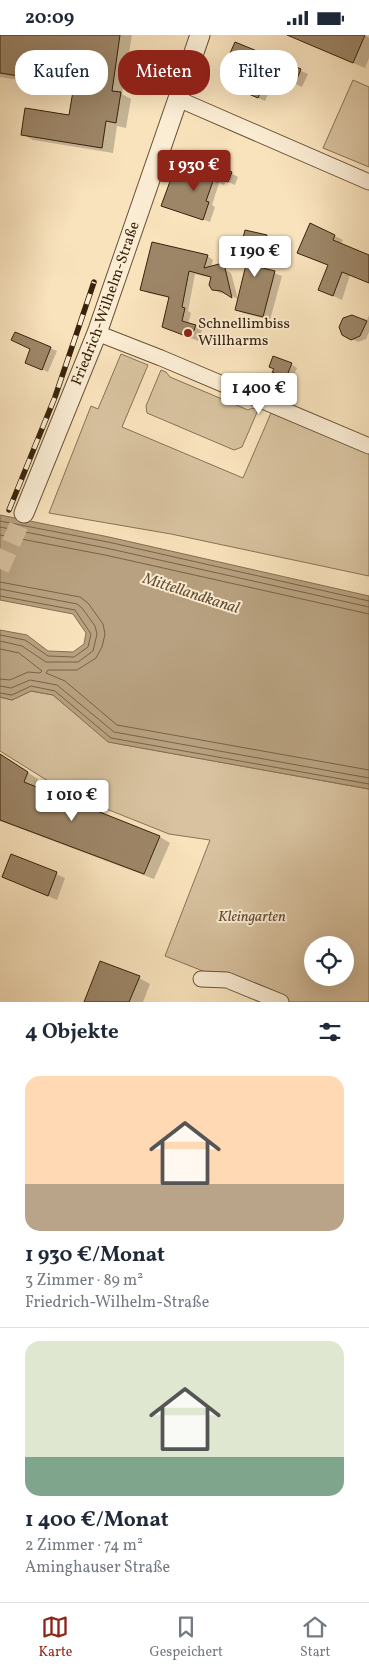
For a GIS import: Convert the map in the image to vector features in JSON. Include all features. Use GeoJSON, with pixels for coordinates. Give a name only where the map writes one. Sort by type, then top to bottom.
{"type":"FeatureCollection","features":[{"type":"Feature","properties":{"kind":"street","name":"Friedrich-Wilhelm-Straße"},"geometry":{"type":"LineString","coordinates":[[24,513],[97,333],[200,35]]}},
{"type":"Feature","properties":{"kind":"street"},"geometry":{"type":"LineString","coordinates":[[178,99],[369,182]]}},
{"type":"Feature","properties":{"kind":"street"},"geometry":{"type":"LineString","coordinates":[[97,333],[169,361],[369,446]]}},
{"type":"Feature","properties":{"kind":"street"},"geometry":{"type":"LineString","coordinates":[[200,979],[227,980],[281,1002]]}},
{"type":"Feature","properties":{"kind":"green space"},"geometry":{"type":"Polygon","coordinates":[[[353,80],[369,87],[369,167],[323,148],[353,80]]]}},
{"type":"Feature","properties":{"kind":"green space"},"geometry":{"type":"Polygon","coordinates":[[[121,354],[148,365],[122,427],[243,478],[271,413],[369,454],[369,576],[171,534],[49,513],[91,406],[98,409],[121,354]]]}},
{"type":"Feature","properties":{"kind":"green space"},"geometry":{"type":"Polygon","coordinates":[[[161,370],[170,377],[248,410],[252,408],[258,410],[242,447],[234,450],[147,413],[146,406],[161,370]]]}},
{"type":"Feature","properties":{"kind":"green space","name":"Kleingarten"},"geometry":{"type":"Polygon","coordinates":[[[31,691],[53,695],[109,742],[369,789],[369,1002],[281,1002],[165,956],[210,840],[169,834],[69,794],[0,751],[0,697],[12,700],[31,691]]]}},
{"type":"Feature","properties":{"kind":"water","name":"Mittellandkanal"},"geometry":{"type":"Polygon","coordinates":[[[0,515],[109,537],[369,596],[369,789],[108,742],[53,695],[31,691],[12,700],[0,697],[0,630],[27,635],[48,651],[73,652],[84,644],[86,633],[73,614],[0,600],[0,515]]]}},
{"type":"Feature","properties":{"kind":"building"},"geometry":{"type":"Polygon","coordinates":[[[0,35],[120,35],[112,91],[118,92],[118,95],[121,95],[116,123],[106,121],[102,148],[21,135],[25,108],[69,115],[72,95],[108,95],[108,50],[15,50],[15,75],[0,73],[0,35]]]}},
{"type":"Feature","properties":{"kind":"building"},"geometry":{"type":"Polygon","coordinates":[[[287,35],[365,35],[353,63],[287,35]]]}},
{"type":"Feature","properties":{"kind":"building"},"geometry":{"type":"Polygon","coordinates":[[[235,42],[255,50],[231,50],[235,42]]]}},
{"type":"Feature","properties":{"kind":"building"},"geometry":{"type":"Polygon","coordinates":[[[202,162],[232,172],[228,182],[219,179],[218,182],[213,181],[206,201],[209,202],[203,220],[161,206],[172,176],[195,184],[202,162]]]}},
{"type":"Feature","properties":{"kind":"building"},"geometry":{"type":"Polygon","coordinates":[[[310,223],[335,235],[333,240],[369,255],[369,283],[342,272],[333,296],[318,290],[328,265],[297,253],[310,223]]]}},
{"type":"Feature","properties":{"kind":"building"},"geometry":{"type":"Polygon","coordinates":[[[245,230],[267,235],[259,267],[275,271],[263,317],[235,310],[251,244],[242,242],[245,230]]]}},
{"type":"Feature","properties":{"kind":"building"},"geometry":{"type":"Polygon","coordinates":[[[152,242],[208,255],[204,268],[219,264],[225,268],[232,298],[221,291],[212,290],[209,285],[211,277],[189,271],[182,307],[185,308],[182,321],[196,325],[191,338],[162,327],[169,297],[140,290],[152,242]]]}},
{"type":"Feature","properties":{"kind":"building"},"geometry":{"type":"Polygon","coordinates":[[[352,315],[367,321],[360,336],[351,340],[342,335],[339,327],[343,318],[352,315]]]}},
{"type":"Feature","properties":{"kind":"building"},"geometry":{"type":"Polygon","coordinates":[[[15,332],[51,347],[42,370],[25,363],[30,349],[11,340],[15,332]]]}},
{"type":"Feature","properties":{"kind":"building"},"geometry":{"type":"Polygon","coordinates":[[[273,356],[292,363],[286,378],[272,372],[274,369],[269,367],[273,356]]]}},
{"type":"Feature","properties":{"kind":"building"},"geometry":{"type":"Polygon","coordinates":[[[0,754],[28,772],[24,782],[160,836],[144,874],[0,820],[0,754]]]}},
{"type":"Feature","properties":{"kind":"building"},"geometry":{"type":"Polygon","coordinates":[[[11,854],[57,872],[48,896],[2,877],[11,854]]]}},
{"type":"Feature","properties":{"kind":"building"},"geometry":{"type":"Polygon","coordinates":[[[100,961],[140,976],[129,1002],[84,1002],[100,961]]]}},
{"type":"Feature","properties":{"kind":"tunnel"},"geometry":{"type":"LineString","coordinates":[[0,569],[24,513]]}},
{"type":"Feature","properties":{"kind":"railway"},"geometry":{"type":"LineString","coordinates":[[9,510],[55,397],[94,282]]}},
{"type":"Feature","properties":{"kind":"place","name":"Schnellimbiss Willharms"},"geometry":{"type":"Point","coordinates":[188,333]}}]}
